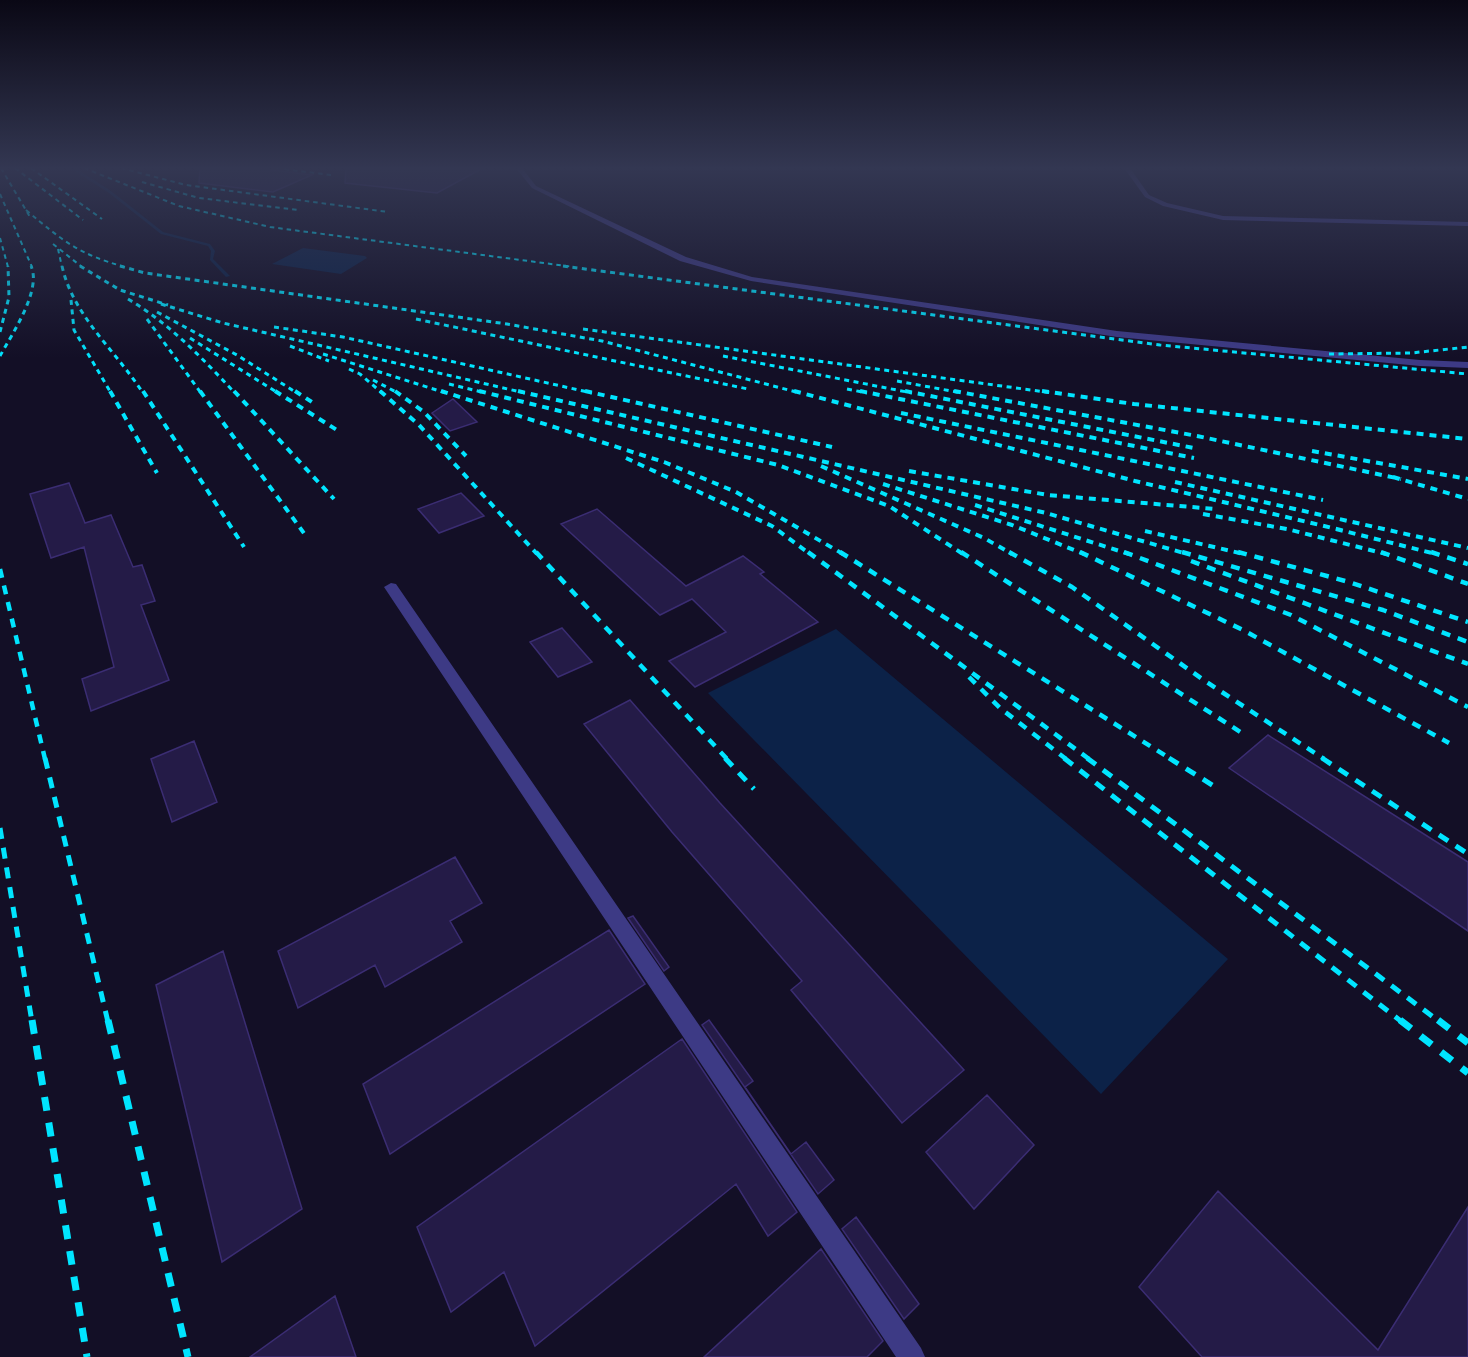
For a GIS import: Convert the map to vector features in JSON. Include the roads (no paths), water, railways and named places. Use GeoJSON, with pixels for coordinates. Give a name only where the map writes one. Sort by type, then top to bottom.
{"type":"FeatureCollection","features":[{"type":"Feature","properties":{"kind":"street"},"geometry":{"type":"LineString","coordinates":[[626,231],[683,259],[751,279],[1117,334],[1420,363],[1468,364]]}},
{"type":"Feature","properties":{"kind":"street"},"geometry":{"type":"LineString","coordinates":[[391,587],[912,1357]]}},
{"type":"Feature","properties":{"kind":"water"},"geometry":{"type":"Polygon","coordinates":[[[303,248],[367,258],[341,274],[272,264],[303,248]]]}},
{"type":"Feature","properties":{"kind":"water"},"geometry":{"type":"Polygon","coordinates":[[[836,629],[1228,959],[1101,1094],[708,693],[836,629]]]}},
{"type":"Feature","properties":{"kind":"waterway"},"geometry":{"type":"LineString","coordinates":[[160,231],[209,245],[213,251],[211,259],[228,276]]}},
{"type":"Feature","properties":{"kind":"railway"},"geometry":{"type":"LineString","coordinates":[[16,231],[32,267]]}},
{"type":"Feature","properties":{"kind":"railway"},"geometry":{"type":"LineString","coordinates":[[52,231],[95,257],[125,267]]}},
{"type":"Feature","properties":{"kind":"railway"},"geometry":{"type":"LineString","coordinates":[[303,231],[574,267]]}},
{"type":"Feature","properties":{"kind":"railway"},"geometry":{"type":"LineString","coordinates":[[0,238],[8,267]]}},
{"type":"Feature","properties":{"kind":"railway"},"geometry":{"type":"LineString","coordinates":[[53,244],[82,267]]}},
{"type":"Feature","properties":{"kind":"railway"},"geometry":{"type":"LineString","coordinates":[[58,249],[62,267]]}},
{"type":"Feature","properties":{"kind":"railway"},"geometry":{"type":"LineString","coordinates":[[0,332],[9,297],[8,266]]}},
{"type":"Feature","properties":{"kind":"railway"},"geometry":{"type":"LineString","coordinates":[[0,356],[29,299],[33,276],[31,266]]}},
{"type":"Feature","properties":{"kind":"railway"},"geometry":{"type":"LineString","coordinates":[[62,266],[68,284],[85,317],[143,393]]}},
{"type":"Feature","properties":{"kind":"railway"},"geometry":{"type":"LineString","coordinates":[[80,266],[120,290],[168,305]]}},
{"type":"Feature","properties":{"kind":"railway"},"geometry":{"type":"LineString","coordinates":[[120,266],[145,273],[507,324],[602,341],[800,393]]}},
{"type":"Feature","properties":{"kind":"railway"},"geometry":{"type":"LineString","coordinates":[[563,266],[1160,345],[1468,374]]}},
{"type":"Feature","properties":{"kind":"railway"},"geometry":{"type":"LineString","coordinates":[[128,299],[172,330],[235,393]]}},
{"type":"Feature","properties":{"kind":"railway"},"geometry":{"type":"LineString","coordinates":[[71,300],[74,330],[111,393]]}},
{"type":"Feature","properties":{"kind":"railway"},"geometry":{"type":"LineString","coordinates":[[161,304],[223,323],[525,393]]}},
{"type":"Feature","properties":{"kind":"railway"},"geometry":{"type":"LineString","coordinates":[[157,312],[237,355],[297,393]]}},
{"type":"Feature","properties":{"kind":"railway"},"geometry":{"type":"LineString","coordinates":[[147,319],[201,393]]}},
{"type":"Feature","properties":{"kind":"railway"},"geometry":{"type":"LineString","coordinates":[[416,319],[748,389]]}},
{"type":"Feature","properties":{"kind":"railway"},"geometry":{"type":"LineString","coordinates":[[274,327],[343,337],[592,393]]}},
{"type":"Feature","properties":{"kind":"railway"},"geometry":{"type":"LineString","coordinates":[[583,329],[1053,393]]}},
{"type":"Feature","properties":{"kind":"railway"},"geometry":{"type":"LineString","coordinates":[[190,338],[278,393]]}},
{"type":"Feature","properties":{"kind":"railway"},"geometry":{"type":"LineString","coordinates":[[290,346],[329,361]]}},
{"type":"Feature","properties":{"kind":"railway"},"geometry":{"type":"LineString","coordinates":[[1329,354],[1411,353],[1468,347]]}},
{"type":"Feature","properties":{"kind":"railway"},"geometry":{"type":"LineString","coordinates":[[323,354],[446,393]]}},
{"type":"Feature","properties":{"kind":"railway"},"geometry":{"type":"LineString","coordinates":[[723,356],[912,393]]}},
{"type":"Feature","properties":{"kind":"railway"},"geometry":{"type":"LineString","coordinates":[[349,369],[360,374],[382,393]]}},
{"type":"Feature","properties":{"kind":"railway"},"geometry":{"type":"LineString","coordinates":[[373,380],[397,393]]}},
{"type":"Feature","properties":{"kind":"railway"},"geometry":{"type":"LineString","coordinates":[[897,381],[962,393]]}},
{"type":"Feature","properties":{"kind":"railway"},"geometry":{"type":"LineString","coordinates":[[449,384],[486,393]]}},
{"type":"Feature","properties":{"kind":"railway"},"geometry":{"type":"LineString","coordinates":[[847,389],[867,393]]}},
{"type":"Feature","properties":{"kind":"railway"},"geometry":{"type":"LineString","coordinates":[[110,391],[157,473]]}},
{"type":"Feature","properties":{"kind":"railway"},"geometry":{"type":"LineString","coordinates":[[143,391],[244,547]]}},
{"type":"Feature","properties":{"kind":"railway"},"geometry":{"type":"LineString","coordinates":[[200,391],[306,536]]}},
{"type":"Feature","properties":{"kind":"railway"},"geometry":{"type":"LineString","coordinates":[[234,391],[334,499]]}},
{"type":"Feature","properties":{"kind":"railway"},"geometry":{"type":"LineString","coordinates":[[275,391],[340,432]]}},
{"type":"Feature","properties":{"kind":"railway"},"geometry":{"type":"LineString","coordinates":[[295,391],[315,404]]}},
{"type":"Feature","properties":{"kind":"railway"},"geometry":{"type":"LineString","coordinates":[[380,391],[419,425],[537,554]]}},
{"type":"Feature","properties":{"kind":"railway"},"geometry":{"type":"LineString","coordinates":[[441,391],[664,462],[736,492],[843,554]]}},
{"type":"Feature","properties":{"kind":"railway"},"geometry":{"type":"LineString","coordinates":[[479,391],[778,465],[889,506],[963,554]]}},
{"type":"Feature","properties":{"kind":"railway"},"geometry":{"type":"LineString","coordinates":[[518,391],[1046,513],[1187,554]]}},
{"type":"Feature","properties":{"kind":"railway"},"geometry":{"type":"LineString","coordinates":[[585,391],[832,447]]}},
{"type":"Feature","properties":{"kind":"railway"},"geometry":{"type":"LineString","coordinates":[[794,391],[1135,481],[1345,531]]}},
{"type":"Feature","properties":{"kind":"railway"},"geometry":{"type":"LineString","coordinates":[[860,391],[1194,458]]}},
{"type":"Feature","properties":{"kind":"railway"},"geometry":{"type":"LineString","coordinates":[[905,391],[1194,448]]}},
{"type":"Feature","properties":{"kind":"railway"},"geometry":{"type":"LineString","coordinates":[[954,391],[1197,436],[1397,478]]}},
{"type":"Feature","properties":{"kind":"railway"},"geometry":{"type":"LineString","coordinates":[[1042,391],[1134,404],[1468,439]]}},
{"type":"Feature","properties":{"kind":"railway"},"geometry":{"type":"LineString","coordinates":[[397,393],[424,412],[466,456]]}},
{"type":"Feature","properties":{"kind":"railway"},"geometry":{"type":"LineString","coordinates":[[901,413],[1323,500]]}},
{"type":"Feature","properties":{"kind":"railway"},"geometry":{"type":"LineString","coordinates":[[1312,451],[1468,479]]}},
{"type":"Feature","properties":{"kind":"railway"},"geometry":{"type":"LineString","coordinates":[[626,458],[772,526],[810,554]]}},
{"type":"Feature","properties":{"kind":"railway"},"geometry":{"type":"LineString","coordinates":[[821,466],[984,538],[1012,554]]}},
{"type":"Feature","properties":{"kind":"railway"},"geometry":{"type":"LineString","coordinates":[[909,471],[1048,495],[1215,509]]}},
{"type":"Feature","properties":{"kind":"railway"},"geometry":{"type":"LineString","coordinates":[[1397,478],[1401,479]]}},
{"type":"Feature","properties":{"kind":"railway"},"geometry":{"type":"LineString","coordinates":[[1397,478],[1468,499]]}},
{"type":"Feature","properties":{"kind":"railway"},"geometry":{"type":"LineString","coordinates":[[1175,482],[1468,548]]}},
{"type":"Feature","properties":{"kind":"railway"},"geometry":{"type":"LineString","coordinates":[[883,484],[1012,525],[1084,554]]}},
{"type":"Feature","properties":{"kind":"railway"},"geometry":{"type":"LineString","coordinates":[[975,505],[1129,554]]}},
{"type":"Feature","properties":{"kind":"railway"},"geometry":{"type":"LineString","coordinates":[[1203,514],[1287,529],[1386,554]]}},
{"type":"Feature","properties":{"kind":"railway"},"geometry":{"type":"LineString","coordinates":[[1336,529],[1436,554]]}},
{"type":"Feature","properties":{"kind":"railway"},"geometry":{"type":"LineString","coordinates":[[1145,531],[1244,554]]}},
{"type":"Feature","properties":{"kind":"railway"},"geometry":{"type":"LineString","coordinates":[[536,552],[727,759]]}},
{"type":"Feature","properties":{"kind":"railway"},"geometry":{"type":"LineString","coordinates":[[808,552],[1089,759]]}},
{"type":"Feature","properties":{"kind":"railway"},"geometry":{"type":"LineString","coordinates":[[840,552],[1171,759]]}},
{"type":"Feature","properties":{"kind":"railway"},"geometry":{"type":"LineString","coordinates":[[961,552],[1245,735]]}},
{"type":"Feature","properties":{"kind":"railway"},"geometry":{"type":"LineString","coordinates":[[1009,552],[1072,587],[1205,681],[1324,759]]}},
{"type":"Feature","properties":{"kind":"railway"},"geometry":{"type":"LineString","coordinates":[[1080,552],[1243,630],[1449,743]]}},
{"type":"Feature","properties":{"kind":"railway"},"geometry":{"type":"LineString","coordinates":[[1124,552],[1291,615],[1468,707]]}},
{"type":"Feature","properties":{"kind":"railway"},"geometry":{"type":"LineString","coordinates":[[1182,552],[1383,610],[1468,642]]}},
{"type":"Feature","properties":{"kind":"railway"},"geometry":{"type":"LineString","coordinates":[[1238,552],[1349,582],[1468,622]]}},
{"type":"Feature","properties":{"kind":"railway"},"geometry":{"type":"LineString","coordinates":[[1381,552],[1468,584]]}},
{"type":"Feature","properties":{"kind":"railway"},"geometry":{"type":"LineString","coordinates":[[1431,552],[1468,564]]}},
{"type":"Feature","properties":{"kind":"railway"},"geometry":{"type":"LineString","coordinates":[[1191,561],[1468,664]]}},
{"type":"Feature","properties":{"kind":"railway"},"geometry":{"type":"LineString","coordinates":[[0,569],[45,759]]}},
{"type":"Feature","properties":{"kind":"railway"},"geometry":{"type":"LineString","coordinates":[[969,677],[1000,708],[1066,759]]}},
{"type":"Feature","properties":{"kind":"railway"},"geometry":{"type":"LineString","coordinates":[[45,758],[108,1022]]}},
{"type":"Feature","properties":{"kind":"railway"},"geometry":{"type":"LineString","coordinates":[[725,758],[754,789]]}},
{"type":"Feature","properties":{"kind":"railway"},"geometry":{"type":"LineString","coordinates":[[1064,758],[1402,1022]]}},
{"type":"Feature","properties":{"kind":"railway"},"geometry":{"type":"LineString","coordinates":[[1087,758],[1440,1022]]}},
{"type":"Feature","properties":{"kind":"railway"},"geometry":{"type":"LineString","coordinates":[[1169,758],[1217,788]]}},
{"type":"Feature","properties":{"kind":"railway"},"geometry":{"type":"LineString","coordinates":[[1322,758],[1468,854]]}},
{"type":"Feature","properties":{"kind":"railway"},"geometry":{"type":"LineString","coordinates":[[0,828],[32,1022]]}},
{"type":"Feature","properties":{"kind":"railway"},"geometry":{"type":"LineString","coordinates":[[32,1020],[87,1357]]}},
{"type":"Feature","properties":{"kind":"railway"},"geometry":{"type":"LineString","coordinates":[[108,1020],[188,1357]]}},
{"type":"Feature","properties":{"kind":"railway"},"geometry":{"type":"LineString","coordinates":[[1400,1020],[1468,1073]]}},
{"type":"Feature","properties":{"kind":"railway"},"geometry":{"type":"LineString","coordinates":[[1438,1020],[1468,1043]]}}]}
